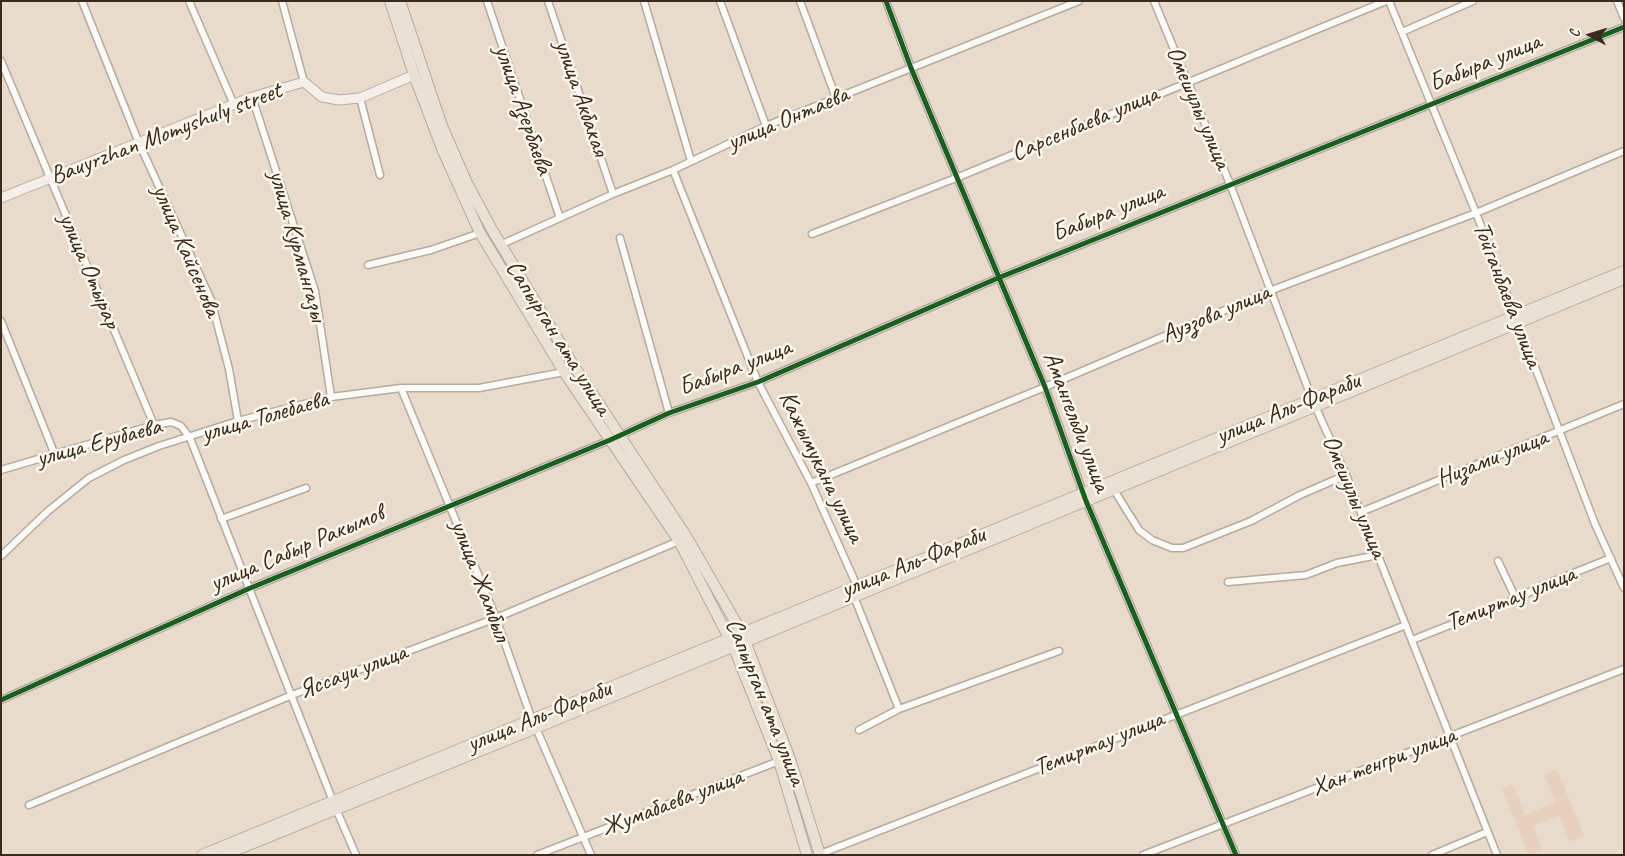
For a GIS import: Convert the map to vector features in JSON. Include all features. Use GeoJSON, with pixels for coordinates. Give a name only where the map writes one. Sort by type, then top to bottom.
{"type":"FeatureCollection","features":[{"type":"Feature","properties":{"kind":"main road","name":"Сапырган ата улица"},"geometry":{"type":"LineString","coordinates":[[390,1],[414,75],[443,151],[480,233],[564,372],[679,541],[731,642],[779,762],[807,855]]}},
{"type":"Feature","properties":{"kind":"main road","name":"Сапырган ата улица"},"geometry":{"type":"LineString","coordinates":[[400,1],[442,126],[467,182],[500,245],[574,366],[686,536],[743,637],[790,759],[820,854]]}},
{"type":"Feature","properties":{"kind":"main road","name":"улица Аль-Фараби"},"geometry":{"type":"LineString","coordinates":[[1516,320],[1624,271]]}},
{"type":"Feature","properties":{"kind":"main road","name":"улица Аль-Фараби"},"geometry":{"type":"LineString","coordinates":[[224,855],[334,806],[854,590],[1516,320],[1624,279]]}},
{"type":"Feature","properties":{"kind":"main road","name":"улица Аль-Фараби"},"geometry":{"type":"LineString","coordinates":[[1084,497],[1114,490],[1314,403]]}},
{"type":"Feature","properties":{"kind":"main road","name":"улица Аль-Фараби"},"geometry":{"type":"LineString","coordinates":[[202,855],[334,806]]}},
{"type":"Feature","properties":{"kind":"street","name":"улица Кайсенова"},"geometry":{"type":"LineString","coordinates":[[82,1],[139,143],[211,300],[228,369],[238,421]]}},
{"type":"Feature","properties":{"kind":"street"},"geometry":{"type":"LineString","coordinates":[[189,1],[234,105]]}},
{"type":"Feature","properties":{"kind":"street"},"geometry":{"type":"LineString","coordinates":[[282,1],[304,82]]}},
{"type":"Feature","properties":{"kind":"street","name":"улица Азербаева"},"geometry":{"type":"LineString","coordinates":[[487,1],[560,218]]}},
{"type":"Feature","properties":{"kind":"street","name":"улица Акбакая"},"geometry":{"type":"LineString","coordinates":[[548,1],[613,194]]}},
{"type":"Feature","properties":{"kind":"street"},"geometry":{"type":"LineString","coordinates":[[644,1],[691,161]]}},
{"type":"Feature","properties":{"kind":"street"},"geometry":{"type":"LineString","coordinates":[[720,1],[766,126]]}},
{"type":"Feature","properties":{"kind":"street"},"geometry":{"type":"LineString","coordinates":[[800,1],[836,98]]}},
{"type":"Feature","properties":{"kind":"street","name":"Амангельди улица"},"geometry":{"type":"LineString","coordinates":[[886,1],[956,178],[1046,387],[1084,497],[1236,855]]}},
{"type":"Feature","properties":{"kind":"street","name":"улица Онтаева"},"geometry":{"type":"LineString","coordinates":[[500,245],[613,194],[674,170],[766,126],[1079,1]]}},
{"type":"Feature","properties":{"kind":"street","name":"Омешулы улица"},"geometry":{"type":"LineString","coordinates":[[1154,1],[1230,184],[1314,403],[1361,512],[1497,855]]}},
{"type":"Feature","properties":{"kind":"street","name":"Сарсенбаева улица"},"geometry":{"type":"LineString","coordinates":[[812,234],[956,178],[1187,81],[1387,1]]}},
{"type":"Feature","properties":{"kind":"street","name":"Тойганбаева улица"},"geometry":{"type":"LineString","coordinates":[[1387,1],[1432,104],[1476,213],[1559,432],[1624,588]]}},
{"type":"Feature","properties":{"kind":"street"},"geometry":{"type":"LineString","coordinates":[[1402,32],[1473,1]]}},
{"type":"Feature","properties":{"kind":"street"},"geometry":{"type":"LineString","coordinates":[[1617,1],[1624,18]]}},
{"type":"Feature","properties":{"kind":"street","name":"Бабыра улица"},"geometry":{"type":"LineString","coordinates":[[610,440],[669,413],[758,382],[998,278],[1624,27]]}},
{"type":"Feature","properties":{"kind":"street","name":"улица Отырар"},"geometry":{"type":"LineString","coordinates":[[1,61],[154,425]]}},
{"type":"Feature","properties":{"kind":"street","name":"Bauyrzhan Momyshuly street"},"geometry":{"type":"LineString","coordinates":[[1,198],[252,97],[304,82],[322,96],[340,100],[360,98],[414,75]]}},
{"type":"Feature","properties":{"kind":"street","name":"улица Курмангазы"},"geometry":{"type":"LineString","coordinates":[[252,97],[315,291],[331,397]]}},
{"type":"Feature","properties":{"kind":"street"},"geometry":{"type":"LineString","coordinates":[[360,98],[380,174]]}},
{"type":"Feature","properties":{"kind":"street","name":"Ауэзова улица"},"geometry":{"type":"LineString","coordinates":[[811,483],[1046,387],[1272,290],[1476,213],[1624,151]]}},
{"type":"Feature","properties":{"kind":"street","name":"Кажымукана улица"},"geometry":{"type":"LineString","coordinates":[[674,170],[758,382],[811,483],[899,709]]}},
{"type":"Feature","properties":{"kind":"street"},"geometry":{"type":"LineString","coordinates":[[368,265],[431,250],[480,233]]}},
{"type":"Feature","properties":{"kind":"street"},"geometry":{"type":"LineString","coordinates":[[620,238],[669,413]]}},
{"type":"Feature","properties":{"kind":"street"},"geometry":{"type":"LineString","coordinates":[[1,321],[55,455]]}},
{"type":"Feature","properties":{"kind":"street","name":"улица Толебаева"},"geometry":{"type":"LineString","coordinates":[[1,556],[48,511],[89,478],[124,460],[159,446],[190,438],[238,421],[331,397],[402,388],[479,388],[564,372]]}},
{"type":"Feature","properties":{"kind":"street","name":"улица Жамбыл"},"geometry":{"type":"LineString","coordinates":[[402,388],[496,618],[534,724],[591,855]]}},
{"type":"Feature","properties":{"kind":"street","name":"Низами улица"},"geometry":{"type":"LineString","coordinates":[[1361,512],[1624,404]]}},
{"type":"Feature","properties":{"kind":"street","name":"улица Ерубаева"},"geometry":{"type":"LineString","coordinates":[[1,470],[154,425],[171,422],[181,426],[190,438]]}},
{"type":"Feature","properties":{"kind":"street"},"geometry":{"type":"LineString","coordinates":[[190,438],[334,806],[356,855]]}},
{"type":"Feature","properties":{"kind":"street","name":"улица Сабыр Ракымов"},"geometry":{"type":"LineString","coordinates":[[1,700],[248,589],[610,440]]}},
{"type":"Feature","properties":{"kind":"street"},"geometry":{"type":"LineString","coordinates":[[1114,490],[1139,530],[1152,540],[1172,548],[1183,548],[1251,522],[1300,495],[1346,475]]}},
{"type":"Feature","properties":{"kind":"street"},"geometry":{"type":"LineString","coordinates":[[222,519],[306,488]]}},
{"type":"Feature","properties":{"kind":"street","name":"Яссауи улица"},"geometry":{"type":"LineString","coordinates":[[29,805],[292,695],[496,618],[679,541]]}},
{"type":"Feature","properties":{"kind":"street"},"geometry":{"type":"LineString","coordinates":[[1228,582],[1306,575],[1337,563],[1378,555]]}},
{"type":"Feature","properties":{"kind":"street","name":"Темиртау улица"},"geometry":{"type":"LineString","coordinates":[[1412,640],[1516,599],[1539,587],[1611,558]]}},
{"type":"Feature","properties":{"kind":"street"},"geometry":{"type":"LineString","coordinates":[[1498,561],[1516,599]]}},
{"type":"Feature","properties":{"kind":"street","name":"Темиртау улица"},"geometry":{"type":"LineString","coordinates":[[820,854],[1176,713],[1406,625]]}},
{"type":"Feature","properties":{"kind":"street"},"geometry":{"type":"LineString","coordinates":[[859,730],[899,709],[1059,651]]}},
{"type":"Feature","properties":{"kind":"street","name":"Хан тенгри улица"},"geometry":{"type":"LineString","coordinates":[[1143,855],[1624,669]]}},
{"type":"Feature","properties":{"kind":"street","name":"Жумабаева улица"},"geometry":{"type":"LineString","coordinates":[[537,855],[779,762]]}},
{"type":"Feature","properties":{"kind":"street"},"geometry":{"type":"LineString","coordinates":[[1432,855],[1487,832]]}},
{"type":"Feature","properties":{"kind":"shaded area"},"geometry":{"type":"Polygon","coordinates":[[[1557,769],[1584,836],[1570,842],[1559,816],[1533,826],[1543,851],[1529,855],[1502,789],[1513,784],[1525,815],[1555,802],[1544,775],[1557,769]]]}},
{"type":"Feature","properties":{"kind":"cycle path"},"geometry":{"type":"LineString","coordinates":[[886,1],[911,68],[1045,387],[1086,501],[1236,855]]}},
{"type":"Feature","properties":{"kind":"cycle path"},"geometry":{"type":"LineString","coordinates":[[1,700],[248,589],[610,440],[669,413],[758,382],[998,278],[1624,27]]}}]}
